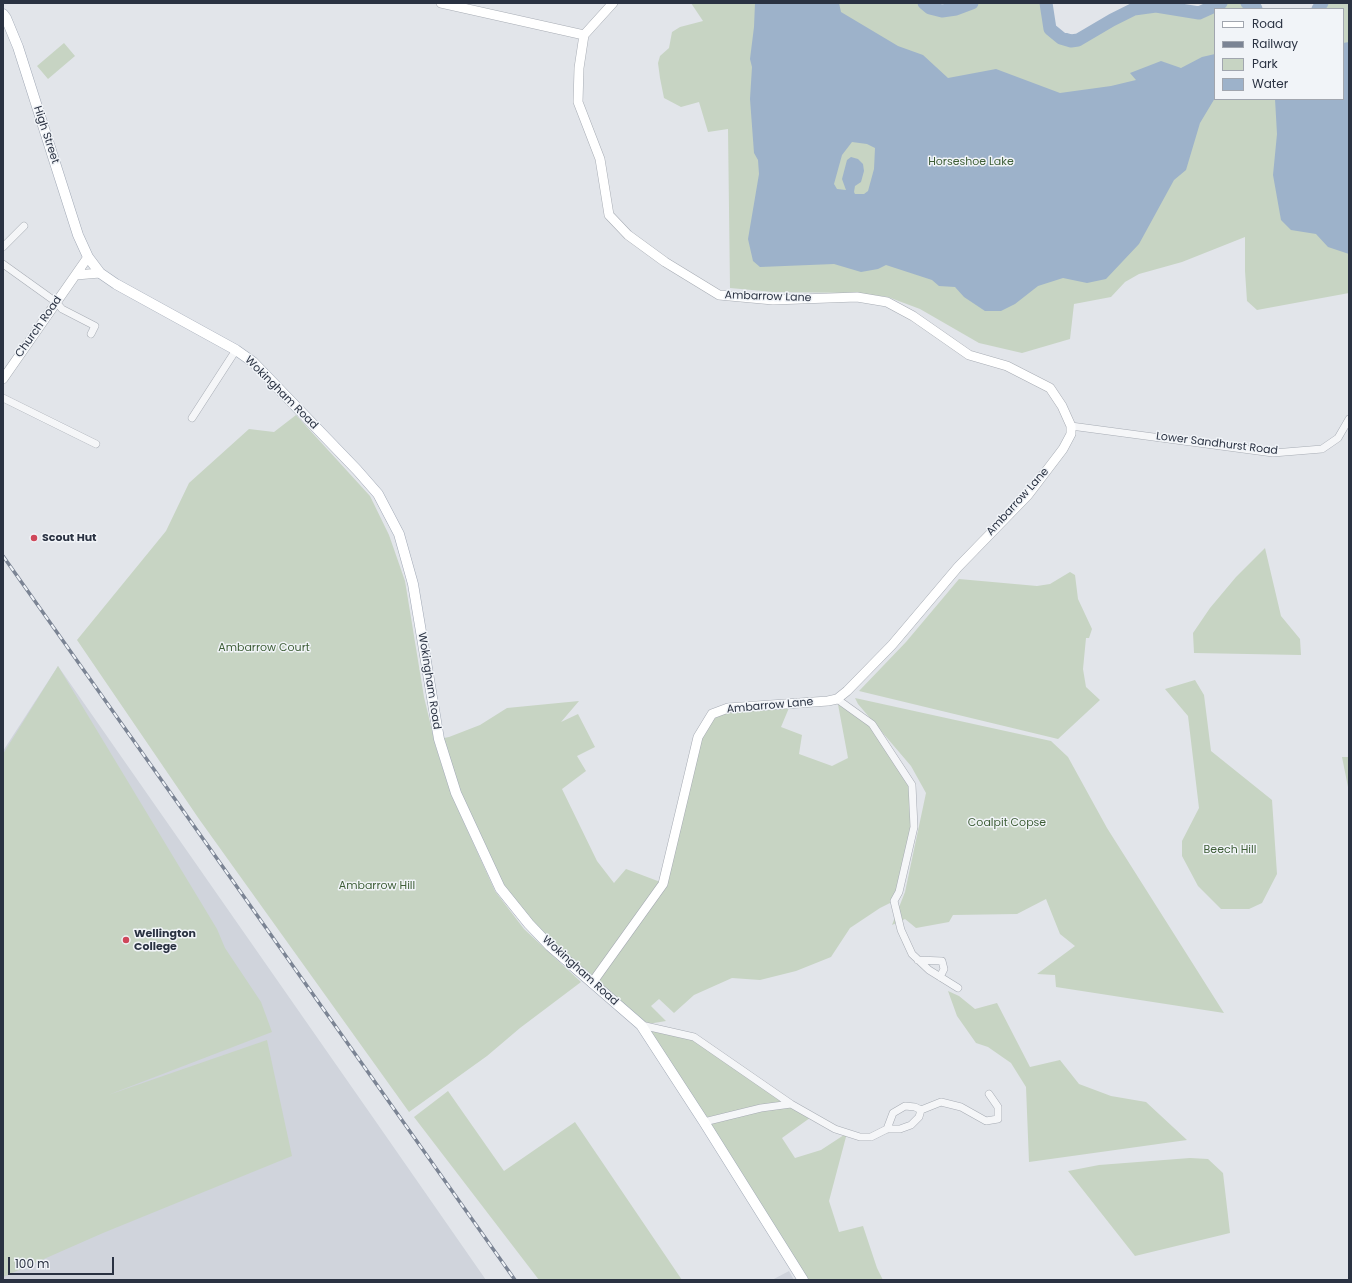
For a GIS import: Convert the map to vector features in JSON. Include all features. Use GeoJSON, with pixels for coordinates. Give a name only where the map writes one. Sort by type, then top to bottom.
{"type":"FeatureCollection","features":[{"type":"Feature","properties":{"kind":"main road","name":"High Street"},"geometry":{"type":"LineString","coordinates":[[3,14],[18,47],[78,235],[88,257]]}},
{"type":"Feature","properties":{"kind":"main road","name":"Wokingham Road"},"geometry":{"type":"LineString","coordinates":[[88,257],[100,272],[116,284],[236,350],[253,362],[378,494],[399,534],[413,584],[436,729],[456,793],[500,888],[534,930],[641,1025],[803,1280]]}},
{"type":"Feature","properties":{"kind":"street"},"geometry":{"type":"LineString","coordinates":[[440,3],[584,35],[613,3]]}},
{"type":"Feature","properties":{"kind":"street","name":"Ambarrow Lane"},"geometry":{"type":"LineString","coordinates":[[584,35],[579,68],[578,102],[600,159],[609,215],[628,235],[665,262],[718,296],[773,300],[857,298],[887,302],[913,316],[968,355],[1007,366],[1050,388],[1068,417],[1071,426],[1071,434],[1063,449],[1028,495],[958,567],[892,645],[847,691],[837,699],[828,701],[728,708],[712,714],[698,737],[663,884],[592,983]]}},
{"type":"Feature","properties":{"kind":"street"},"geometry":{"type":"LineString","coordinates":[[3,248],[24,226]]}},
{"type":"Feature","properties":{"kind":"street","name":"Church Road"},"geometry":{"type":"LineString","coordinates":[[3,379],[88,257]]}},
{"type":"Feature","properties":{"kind":"street"},"geometry":{"type":"LineString","coordinates":[[3,264],[56,302],[62,309],[95,326],[91,334]]}},
{"type":"Feature","properties":{"kind":"street"},"geometry":{"type":"LineString","coordinates":[[76,275],[100,272]]}},
{"type":"Feature","properties":{"kind":"street"},"geometry":{"type":"LineString","coordinates":[[192,418],[236,350]]}},
{"type":"Feature","properties":{"kind":"street"},"geometry":{"type":"LineString","coordinates":[[3,398],[96,444]]}},
{"type":"Feature","properties":{"kind":"street","name":"Lower Sandhurst Road"},"geometry":{"type":"LineString","coordinates":[[1071,426],[1273,453],[1322,449],[1338,438],[1349,419]]}},
{"type":"Feature","properties":{"kind":"street"},"geometry":{"type":"LineString","coordinates":[[837,699],[872,724],[912,785],[914,828],[899,892],[894,901],[901,930],[912,954],[940,977],[958,988]]}},
{"type":"Feature","properties":{"kind":"street"},"geometry":{"type":"LineString","coordinates":[[918,960],[942,961],[944,969],[940,977]]}},
{"type":"Feature","properties":{"kind":"street"},"geometry":{"type":"LineString","coordinates":[[641,1025],[694,1037],[791,1104],[835,1129],[860,1137],[871,1137],[887,1129],[900,1129],[911,1125],[919,1117],[921,1110]]}},
{"type":"Feature","properties":{"kind":"street"},"geometry":{"type":"LineString","coordinates":[[921,1110],[941,1102],[961,1107],[986,1121],[998,1119],[998,1107],[989,1094]]}},
{"type":"Feature","properties":{"kind":"street"},"geometry":{"type":"LineString","coordinates":[[704,1122],[761,1108],[791,1104]]}},
{"type":"Feature","properties":{"kind":"street"},"geometry":{"type":"LineString","coordinates":[[887,1129],[893,1113],[905,1106],[915,1106],[921,1110]]}},
{"type":"Feature","properties":{"kind":"shaded area","name":"Wellington College"},"geometry":{"type":"Polygon","coordinates":[[[58,666],[486,1280],[3,1280],[3,751],[58,666]]]}},
{"type":"Feature","properties":{"kind":"shaded area"},"geometry":{"type":"Polygon","coordinates":[[[789,1271],[794,1280],[772,1280],[789,1271]]]}},
{"type":"Feature","properties":{"kind":"green space","name":"Horseshoe Lake"},"geometry":{"type":"Polygon","coordinates":[[[691,3],[926,3],[931,7],[941,9],[956,8],[968,3],[1048,3],[1051,28],[1061,36],[1072,38],[1123,12],[1144,5],[1172,6],[1198,11],[1217,3],[1253,3],[1257,5],[1258,8],[1214,8],[1214,100],[1344,100],[1344,8],[1321,8],[1325,3],[1349,3],[1349,293],[1257,310],[1247,301],[1245,237],[1182,262],[1139,274],[1125,282],[1111,297],[1074,304],[1070,339],[1022,353],[979,343],[920,309],[888,297],[857,293],[773,292],[730,288],[728,129],[708,132],[699,102],[681,107],[664,98],[658,63],[660,56],[669,48],[672,32],[680,27],[703,21],[691,3]]]}},
{"type":"Feature","properties":{"kind":"green space"},"geometry":{"type":"Polygon","coordinates":[[[64,43],[75,56],[48,79],[37,66],[64,43]]]}},
{"type":"Feature","properties":{"kind":"green space"},"geometry":{"type":"Polygon","coordinates":[[[296,415],[370,496],[389,535],[405,581],[424,697],[436,747],[451,794],[495,891],[524,929],[581,982],[520,1028],[487,1056],[409,1112],[199,819],[77,640],[166,531],[189,483],[249,429],[274,432],[296,415]]]}},
{"type":"Feature","properties":{"kind":"green space"},"geometry":{"type":"Polygon","coordinates":[[[1265,548],[1281,616],[1300,639],[1301,655],[1194,653],[1193,633],[1210,608],[1236,577],[1265,548]]]}},
{"type":"Feature","properties":{"kind":"green space"},"geometry":{"type":"Polygon","coordinates":[[[1070,572],[1075,575],[1078,599],[1092,629],[1089,638],[1086,638],[1083,669],[1086,687],[1100,700],[1058,739],[859,691],[906,642],[959,579],[1037,586],[1050,584],[1070,572]]]}},
{"type":"Feature","properties":{"kind":"green space","name":"Wellington College"},"geometry":{"type":"Polygon","coordinates":[[[58,666],[217,929],[225,948],[261,1002],[272,1032],[108,1095],[267,1040],[292,1156],[103,1233],[3,1277],[3,754],[58,666]]]}},
{"type":"Feature","properties":{"kind":"green space","name":"Beech Hill"},"geometry":{"type":"Polygon","coordinates":[[[1195,680],[1204,695],[1211,751],[1272,800],[1277,874],[1262,903],[1249,909],[1221,909],[1198,886],[1182,856],[1182,841],[1199,808],[1188,716],[1165,689],[1195,680]]]}},
{"type":"Feature","properties":{"kind":"green space","name":"Coalpit Copse"},"geometry":{"type":"Polygon","coordinates":[[[855,698],[1051,741],[1068,757],[1107,828],[1224,1013],[1056,987],[1055,975],[1037,974],[1075,946],[1060,934],[1046,899],[1017,914],[953,915],[949,922],[916,928],[905,919],[892,925],[905,892],[926,793],[911,766],[858,704],[855,698]]]}},
{"type":"Feature","properties":{"kind":"green space"},"geometry":{"type":"Polygon","coordinates":[[[837,699],[872,724],[912,785],[914,827],[894,901],[880,908],[850,928],[831,957],[796,971],[760,980],[732,978],[694,995],[674,1013],[659,999],[651,1006],[666,1021],[642,1025],[694,1037],[814,1115],[782,1138],[795,1158],[821,1150],[847,1133],[829,1201],[839,1232],[863,1226],[877,1268],[883,1280],[803,1280],[641,1025],[592,983],[500,888],[439,739],[449,737],[480,725],[507,708],[579,701],[561,722],[578,714],[595,747],[577,756],[586,771],[562,789],[597,861],[614,883],[626,869],[663,883],[698,737],[712,714],[791,703],[781,727],[802,735],[799,754],[832,766],[848,758],[837,699]]]}},
{"type":"Feature","properties":{"kind":"green space"},"geometry":{"type":"Polygon","coordinates":[[[1342,757],[1349,757],[1349,792],[1342,757]]]}},
{"type":"Feature","properties":{"kind":"green space"},"geometry":{"type":"Polygon","coordinates":[[[948,991],[959,996],[975,1009],[997,1003],[1030,1067],[1060,1060],[1079,1084],[1111,1096],[1146,1102],[1187,1140],[1029,1162],[1026,1087],[1011,1063],[988,1047],[976,1043],[957,1016],[948,991]]]}},
{"type":"Feature","properties":{"kind":"green space"},"geometry":{"type":"Polygon","coordinates":[[[448,1091],[504,1171],[575,1122],[682,1280],[539,1280],[414,1117],[448,1091]]]}},
{"type":"Feature","properties":{"kind":"green space"},"geometry":{"type":"Polygon","coordinates":[[[1190,1158],[1208,1159],[1223,1173],[1230,1233],[1135,1256],[1068,1171],[1099,1165],[1190,1158]]]}},
{"type":"Feature","properties":{"kind":"water","name":"Horseshoe Lake"},"geometry":{"type":"Polygon","coordinates":[[[755,3],[839,3],[841,12],[898,46],[923,55],[948,78],[996,69],[1060,93],[1111,86],[1136,80],[1130,73],[1161,61],[1181,68],[1202,57],[1214,54],[1214,100],[1200,123],[1186,170],[1174,180],[1139,244],[1106,279],[1087,283],[1063,278],[1038,286],[1015,304],[1001,311],[985,311],[964,297],[955,287],[939,286],[932,280],[886,265],[878,269],[861,272],[834,264],[760,267],[753,261],[748,239],[759,174],[758,160],[754,153],[750,99],[752,67],[750,59],[755,3]],[[852,142],[842,155],[834,184],[837,189],[846,190],[842,179],[847,160],[851,157],[858,159],[863,164],[864,171],[861,182],[855,186],[855,194],[864,194],[868,191],[874,169],[875,148],[867,144],[852,142]]]}},
{"type":"Feature","properties":{"kind":"water"},"geometry":{"type":"Polygon","coordinates":[[[1349,42],[1349,254],[1328,247],[1316,234],[1291,230],[1281,220],[1273,175],[1277,134],[1275,100],[1344,100],[1344,43],[1349,42]]]}},
{"type":"Feature","properties":{"kind":"waterway"},"geometry":{"type":"LineString","coordinates":[[924,3],[930,8],[942,11],[956,9],[972,3]]}},
{"type":"Feature","properties":{"kind":"waterway"},"geometry":{"type":"LineString","coordinates":[[1046,3],[1050,29],[1061,38],[1071,41],[1078,40],[1134,9],[1156,6],[1199,13],[1221,3]]}},
{"type":"Feature","properties":{"kind":"waterway"},"geometry":{"type":"LineString","coordinates":[[1247,3],[1256,8]]}},
{"type":"Feature","properties":{"kind":"waterway"},"geometry":{"type":"LineString","coordinates":[[1319,8],[1322,3]]}},
{"type":"Feature","properties":{"kind":"railway"},"geometry":{"type":"LineString","coordinates":[[3,556],[515,1280]]}},
{"type":"Feature","properties":{"kind":"place","name":"Scout Hut"},"geometry":{"type":"Point","coordinates":[34,538]}},
{"type":"Feature","properties":{"kind":"place","name":"Wellington College"},"geometry":{"type":"Point","coordinates":[126,940]}},
{"type":"Feature","properties":{"kind":"park label","name":"Ambarrow Court"},"geometry":{"type":"Point","coordinates":[264,648]}},
{"type":"Feature","properties":{"kind":"park label","name":"Ambarrow Hill"},"geometry":{"type":"Point","coordinates":[377,886]}}]}
